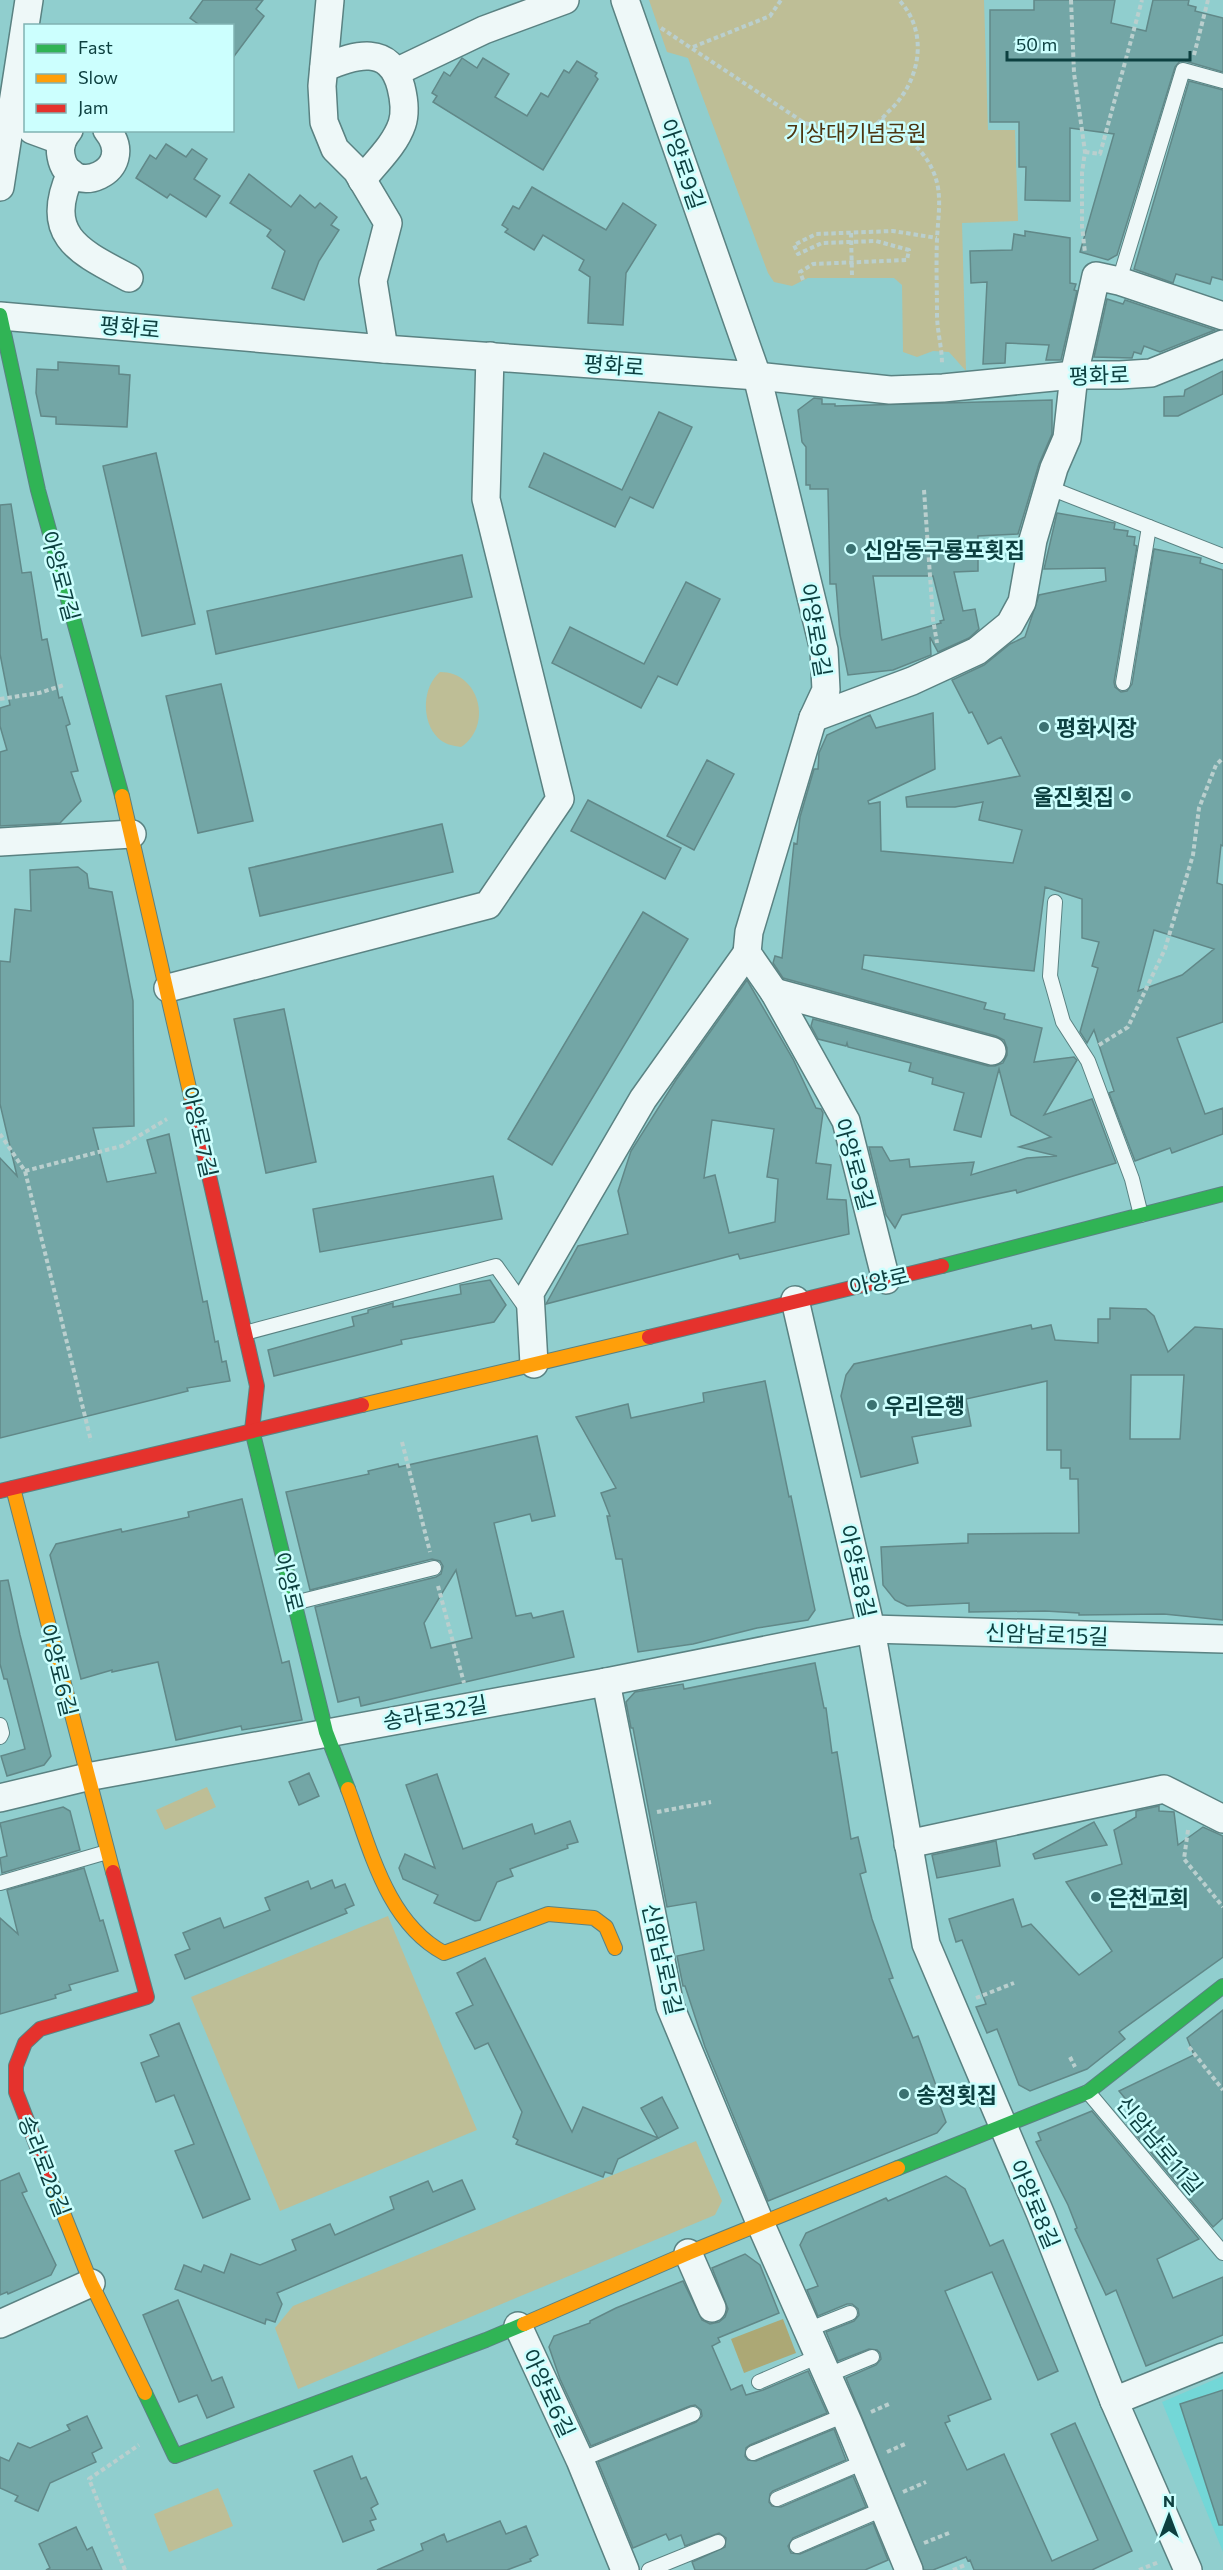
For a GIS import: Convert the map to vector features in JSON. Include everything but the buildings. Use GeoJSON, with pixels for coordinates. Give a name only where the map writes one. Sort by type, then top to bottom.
{"type":"FeatureCollection","features":[{"type":"Feature","properties":{"kind":"street"},"geometry":{"type":"LineString","coordinates":[[28,24],[29,0]]}},
{"type":"Feature","properties":{"kind":"street"},"geometry":{"type":"LineString","coordinates":[[330,0],[324,68],[324,122],[335,149],[362,180],[388,223],[373,281],[384,349]]}},
{"type":"Feature","properties":{"kind":"street"},"geometry":{"type":"LineString","coordinates":[[396,72],[484,30],[565,0]]}},
{"type":"Feature","properties":{"kind":"street","name":"아양로9길"},"geometry":{"type":"LineString","coordinates":[[628,9],[758,376],[824,650],[826,690],[813,718],[749,932],[747,953],[774,992],[846,1121],[886,1280]]}},
{"type":"Feature","properties":{"kind":"street"},"geometry":{"type":"LineString","coordinates":[[324,68],[346,58],[372,55],[384,60],[396,72],[405,101],[403,122],[395,140],[362,180]]}},
{"type":"Feature","properties":{"kind":"street"},"geometry":{"type":"LineString","coordinates":[[0,187],[23,127],[24,106]]}},
{"type":"Feature","properties":{"kind":"street"},"geometry":{"type":"LineString","coordinates":[[46,132],[65,136],[61,160],[71,173],[92,179],[108,171],[113,163],[116,146],[108,132]]}},
{"type":"Feature","properties":{"kind":"street"},"geometry":{"type":"LineString","coordinates":[[71,173],[63,190],[60,209],[63,228],[75,246],[88,256],[129,278]]}},
{"type":"Feature","properties":{"kind":"street"},"geometry":{"type":"LineString","coordinates":[[813,718],[942,668],[977,651],[1010,624],[1022,602],[1033,540],[1054,468],[1067,438],[1074,375],[1108,279],[1223,316]]}},
{"type":"Feature","properties":{"kind":"street","name":"평화로"},"geometry":{"type":"LineString","coordinates":[[0,316],[384,349],[758,376],[890,390],[943,388],[1074,375],[1151,373],[1223,344]]}},
{"type":"Feature","properties":{"kind":"street","name":"아양로7길"},"geometry":{"type":"LineString","coordinates":[[0,316],[38,490],[132,834],[168,988],[257,1386],[252,1432]]}},
{"type":"Feature","properties":{"kind":"street"},"geometry":{"type":"LineString","coordinates":[[168,988],[488,906],[560,799],[486,499],[490,356]]}},
{"type":"Feature","properties":{"kind":"street"},"geometry":{"type":"LineString","coordinates":[[0,842],[132,834]]}},
{"type":"Feature","properties":{"kind":"street"},"geometry":{"type":"LineString","coordinates":[[534,1364],[530,1293],[643,1099],[747,953]]}},
{"type":"Feature","properties":{"kind":"street"},"geometry":{"type":"LineString","coordinates":[[774,992],[992,1050]]}},
{"type":"Feature","properties":{"kind":"street","name":"아양로"},"geometry":{"type":"LineString","coordinates":[[6,1489],[886,1280],[1223,1194]]}},
{"type":"Feature","properties":{"kind":"street","name":"아양로8길"},"geometry":{"type":"LineString","coordinates":[[795,1300],[871,1629],[926,1944],[1041,2215],[1114,2401],[1188,2570]]}},
{"type":"Feature","properties":{"kind":"street","name":"아양로"},"geometry":{"type":"LineString","coordinates":[[252,1432],[326,1732],[391,1901],[425,1943],[444,1953],[548,1914],[594,1918],[606,1927],[615,1948]]}},
{"type":"Feature","properties":{"kind":"street","name":"아양로6길"},"geometry":{"type":"LineString","coordinates":[[6,1489],[147,1996]]}},
{"type":"Feature","properties":{"kind":"street","name":"신암남로15길"},"geometry":{"type":"LineString","coordinates":[[871,1629],[1223,1639]]}},
{"type":"Feature","properties":{"kind":"street","name":"송라로32길"},"geometry":{"type":"LineString","coordinates":[[1,1795],[326,1732],[606,1682],[871,1629]]}},
{"type":"Feature","properties":{"kind":"street","name":"신암남로5길"},"geometry":{"type":"LineString","coordinates":[[606,1682],[670,2006],[909,2570]]}},
{"type":"Feature","properties":{"kind":"street"},"geometry":{"type":"LineString","coordinates":[[908,1844],[1164,1789],[1216,1815]]}},
{"type":"Feature","properties":{"kind":"street","name":"신암남로11길"},"geometry":{"type":"LineString","coordinates":[[1002,2126],[1088,2092],[1223,1986]]}},
{"type":"Feature","properties":{"kind":"street","name":"송라로28길"},"geometry":{"type":"LineString","coordinates":[[147,1996],[40,2029],[25,2043],[16,2066],[16,2092],[91,2283],[175,2456],[518,2326]]}},
{"type":"Feature","properties":{"kind":"street"},"geometry":{"type":"LineString","coordinates":[[518,2326],[688,2253],[1002,2126]]}},
{"type":"Feature","properties":{"kind":"street"},"geometry":{"type":"LineString","coordinates":[[688,2253],[711,2308]]}},
{"type":"Feature","properties":{"kind":"street"},"geometry":{"type":"LineString","coordinates":[[0,2324],[91,2283]]}},
{"type":"Feature","properties":{"kind":"street","name":"아양로6길"},"geometry":{"type":"LineString","coordinates":[[518,2326],[580,2460],[626,2570]]}},
{"type":"Feature","properties":{"kind":"street"},"geometry":{"type":"LineString","coordinates":[[1114,2401],[1223,2357]]}},
{"type":"Feature","properties":{"kind":"lane"},"geometry":{"type":"LineString","coordinates":[[1108,279],[1183,70],[1223,81]]}},
{"type":"Feature","properties":{"kind":"lane"},"geometry":{"type":"LineString","coordinates":[[1050,488],[1223,556]]}},
{"type":"Feature","properties":{"kind":"lane"},"geometry":{"type":"LineString","coordinates":[[1123,683],[1149,527]]}},
{"type":"Feature","properties":{"kind":"lane"},"geometry":{"type":"LineString","coordinates":[[1055,902],[1050,976],[1063,1022],[1088,1061],[1132,1179],[1141,1216]]}},
{"type":"Feature","properties":{"kind":"lane"},"geometry":{"type":"LineString","coordinates":[[245,1333],[496,1266],[523,1304],[530,1304]]}},
{"type":"Feature","properties":{"kind":"lane"},"geometry":{"type":"LineString","coordinates":[[294,1603],[434,1568]]}},
{"type":"Feature","properties":{"kind":"lane"},"geometry":{"type":"LineString","coordinates":[[0,1725],[2,1733],[0,1737]]}},
{"type":"Feature","properties":{"kind":"lane"},"geometry":{"type":"LineString","coordinates":[[0,1883],[108,1851]]}},
{"type":"Feature","properties":{"kind":"lane","name":"신암남로11길"},"geometry":{"type":"LineString","coordinates":[[1088,2092],[1223,2253]]}},
{"type":"Feature","properties":{"kind":"lane"},"geometry":{"type":"LineString","coordinates":[[807,2330],[850,2313]]}},
{"type":"Feature","properties":{"kind":"lane"},"geometry":{"type":"LineString","coordinates":[[759,2382],[872,2357]]}},
{"type":"Feature","properties":{"kind":"lane","name":"아양로6길"},"geometry":{"type":"LineString","coordinates":[[580,2460],[693,2414]]}},
{"type":"Feature","properties":{"kind":"lane"},"geometry":{"type":"LineString","coordinates":[[753,2454],[845,2415]]}},
{"type":"Feature","properties":{"kind":"lane"},"geometry":{"type":"LineString","coordinates":[[777,2499],[864,2462]]}},
{"type":"Feature","properties":{"kind":"lane"},"geometry":{"type":"LineString","coordinates":[[797,2546],[883,2509]]}},
{"type":"Feature","properties":{"kind":"lane"},"geometry":{"type":"LineString","coordinates":[[649,2570],[718,2542]]}},
{"type":"Feature","properties":{"kind":"path"},"geometry":{"type":"LineString","coordinates":[[692,47],[770,16],[781,0]]}},
{"type":"Feature","properties":{"kind":"path"},"geometry":{"type":"LineString","coordinates":[[628,9],[667,30],[795,117],[826,131],[850,132],[875,125],[895,106],[909,85],[917,62],[918,35],[907,9],[899,0]]}},
{"type":"Feature","properties":{"kind":"path"},"geometry":{"type":"LineString","coordinates":[[1071,0],[1074,73],[1085,152],[1082,173],[1082,226],[1085,254],[1108,279]]}},
{"type":"Feature","properties":{"kind":"path"},"geometry":{"type":"LineString","coordinates":[[1085,152],[1100,154],[1142,0]]}},
{"type":"Feature","properties":{"kind":"path"},"geometry":{"type":"LineString","coordinates":[[1183,70],[1193,59],[1208,0]]}},
{"type":"Feature","properties":{"kind":"path"},"geometry":{"type":"LineString","coordinates":[[881,119],[909,140],[923,154],[934,171],[939,194],[940,215],[937,238],[937,318],[942,344],[943,388]]}},
{"type":"Feature","properties":{"kind":"path"},"geometry":{"type":"LineString","coordinates":[[803,280],[800,272],[813,264],[907,260],[909,250],[876,241],[822,243],[798,254],[794,245],[816,234],[893,231],[937,238]]}},
{"type":"Feature","properties":{"kind":"path"},"geometry":{"type":"LineString","coordinates":[[851,233],[852,276]]}},
{"type":"Feature","properties":{"kind":"path"},"geometry":{"type":"LineString","coordinates":[[924,490],[933,619],[942,668]]}},
{"type":"Feature","properties":{"kind":"path"},"geometry":{"type":"LineString","coordinates":[[0,699],[39,693],[88,677]]}},
{"type":"Feature","properties":{"kind":"path"},"geometry":{"type":"LineString","coordinates":[[1083,1054],[1128,1027],[1147,988],[1165,949],[1193,855],[1199,808],[1216,765],[1223,758]]}},
{"type":"Feature","properties":{"kind":"path"},"geometry":{"type":"LineString","coordinates":[[25,1171],[122,1146],[194,1104]]}},
{"type":"Feature","properties":{"kind":"path"},"geometry":{"type":"LineString","coordinates":[[0,1134],[25,1171],[97,1468]]}},
{"type":"Feature","properties":{"kind":"path"},"geometry":{"type":"LineString","coordinates":[[633,1816],[711,1802]]}},
{"type":"Feature","properties":{"kind":"path"},"geometry":{"type":"LineString","coordinates":[[1216,1815],[1189,1827],[1184,1859],[1223,1907]]}},
{"type":"Feature","properties":{"kind":"path"},"geometry":{"type":"LineString","coordinates":[[953,2007],[1014,1983]]}},
{"type":"Feature","properties":{"kind":"path"},"geometry":{"type":"LineString","coordinates":[[1172,2026],[1223,2090]]}},
{"type":"Feature","properties":{"kind":"path"},"geometry":{"type":"LineString","coordinates":[[125,2570],[89,2479],[145,2441]]}},
{"type":"Feature","properties":{"kind":"path"},"geometry":{"type":"LineString","coordinates":[[953,2570],[965,2565]]}},
{"type":"Feature","properties":{"kind":"shaded area"},"geometry":{"type":"Polygon","coordinates":[[[783,2319],[796,2353],[744,2373],[731,2339],[783,2319]]]}},
{"type":"Feature","properties":{"kind":"shaded area"},"geometry":{"type":"Polygon","coordinates":[[[1223,2376],[1223,2552],[1162,2402],[1223,2376]]]}},
{"type":"Feature","properties":{"kind":"green space","name":"기상대기념공원"},"geometry":{"type":"Polygon","coordinates":[[[649,0],[984,0],[988,130],[1015,130],[1018,221],[962,223],[966,371],[949,352],[933,351],[917,357],[903,352],[902,285],[894,278],[808,278],[792,286],[774,282],[768,273],[688,58],[667,52],[649,0]]]}},
{"type":"Feature","properties":{"kind":"green space"},"geometry":{"type":"Polygon","coordinates":[[[440,672],[454,674],[465,681],[473,690],[478,702],[477,726],[471,738],[461,747],[440,740],[432,731],[426,714],[430,686],[440,672]]]}},
{"type":"Feature","properties":{"kind":"green space"},"geometry":{"type":"Polygon","coordinates":[[[207,1787],[216,1807],[165,1830],[156,1810],[207,1787]]]}},
{"type":"Feature","properties":{"kind":"green space"},"geometry":{"type":"Polygon","coordinates":[[[388,1916],[477,2130],[280,2211],[191,1997],[388,1916]]]}},
{"type":"Feature","properties":{"kind":"green space"},"geometry":{"type":"Polygon","coordinates":[[[696,2141],[722,2201],[715,2215],[298,2389],[275,2328],[293,2306],[696,2141]]]}},
{"type":"Feature","properties":{"kind":"green space"},"geometry":{"type":"Polygon","coordinates":[[[218,2488],[233,2526],[169,2552],[154,2514],[218,2488]]]}},
{"type":"Feature","properties":{"kind":"traffic: fast"},"geometry":{"type":"LineString","coordinates":[[0,315],[38,490],[122,796]]}},
{"type":"Feature","properties":{"kind":"traffic: fast"},"geometry":{"type":"LineString","coordinates":[[942,1266],[1223,1194]]}},
{"type":"Feature","properties":{"kind":"traffic: fast"},"geometry":{"type":"LineString","coordinates":[[252,1430],[326,1732],[348,1789]]}},
{"type":"Feature","properties":{"kind":"traffic: fast"},"geometry":{"type":"LineString","coordinates":[[898,2168],[1088,2092],[1223,1986]]}},
{"type":"Feature","properties":{"kind":"traffic: fast"},"geometry":{"type":"LineString","coordinates":[[145,2393],[175,2456],[524,2324]]}},
{"type":"Feature","properties":{"kind":"traffic: slow"},"geometry":{"type":"LineString","coordinates":[[122,796],[192,1101]]}},
{"type":"Feature","properties":{"kind":"traffic: slow"},"geometry":{"type":"LineString","coordinates":[[362,1405],[649,1337]]}},
{"type":"Feature","properties":{"kind":"traffic: slow"},"geometry":{"type":"LineString","coordinates":[[13,1488],[113,1872]]}},
{"type":"Feature","properties":{"kind":"traffic: slow"},"geometry":{"type":"LineString","coordinates":[[348,1789],[382,1881],[394,1903],[424,1939],[444,1953],[548,1914],[594,1918],[606,1927],[615,1948]]}},
{"type":"Feature","properties":{"kind":"traffic: slow"},"geometry":{"type":"LineString","coordinates":[[524,2324],[688,2253],[898,2168]]}},
{"type":"Feature","properties":{"kind":"traffic: slow"},"geometry":{"type":"LineString","coordinates":[[48,2175],[91,2283],[145,2393]]}},
{"type":"Feature","properties":{"kind":"traffic: jam"},"geometry":{"type":"LineString","coordinates":[[192,1101],[257,1386],[252,1430]]}},
{"type":"Feature","properties":{"kind":"traffic: jam"},"geometry":{"type":"LineString","coordinates":[[649,1337],[942,1266]]}},
{"type":"Feature","properties":{"kind":"traffic: jam"},"geometry":{"type":"LineString","coordinates":[[0,1491],[362,1405]]}},
{"type":"Feature","properties":{"kind":"traffic: jam"},"geometry":{"type":"LineString","coordinates":[[48,2175],[16,2092],[16,2066],[25,2043],[40,2029],[147,1997],[113,1872]]}},
{"type":"Feature","properties":{"kind":"place","name":"신암동구룡포횟집"},"geometry":{"type":"Point","coordinates":[851,549]}},
{"type":"Feature","properties":{"kind":"place","name":"평화시장"},"geometry":{"type":"Point","coordinates":[1044,727]}},
{"type":"Feature","properties":{"kind":"place","name":"울진횟집"},"geometry":{"type":"Point","coordinates":[1126,796]}},
{"type":"Feature","properties":{"kind":"place","name":"우리은행"},"geometry":{"type":"Point","coordinates":[872,1405]}},
{"type":"Feature","properties":{"kind":"place","name":"은천교회"},"geometry":{"type":"Point","coordinates":[1096,1897]}},
{"type":"Feature","properties":{"kind":"place","name":"송정횟집"},"geometry":{"type":"Point","coordinates":[904,2094]}}]}
